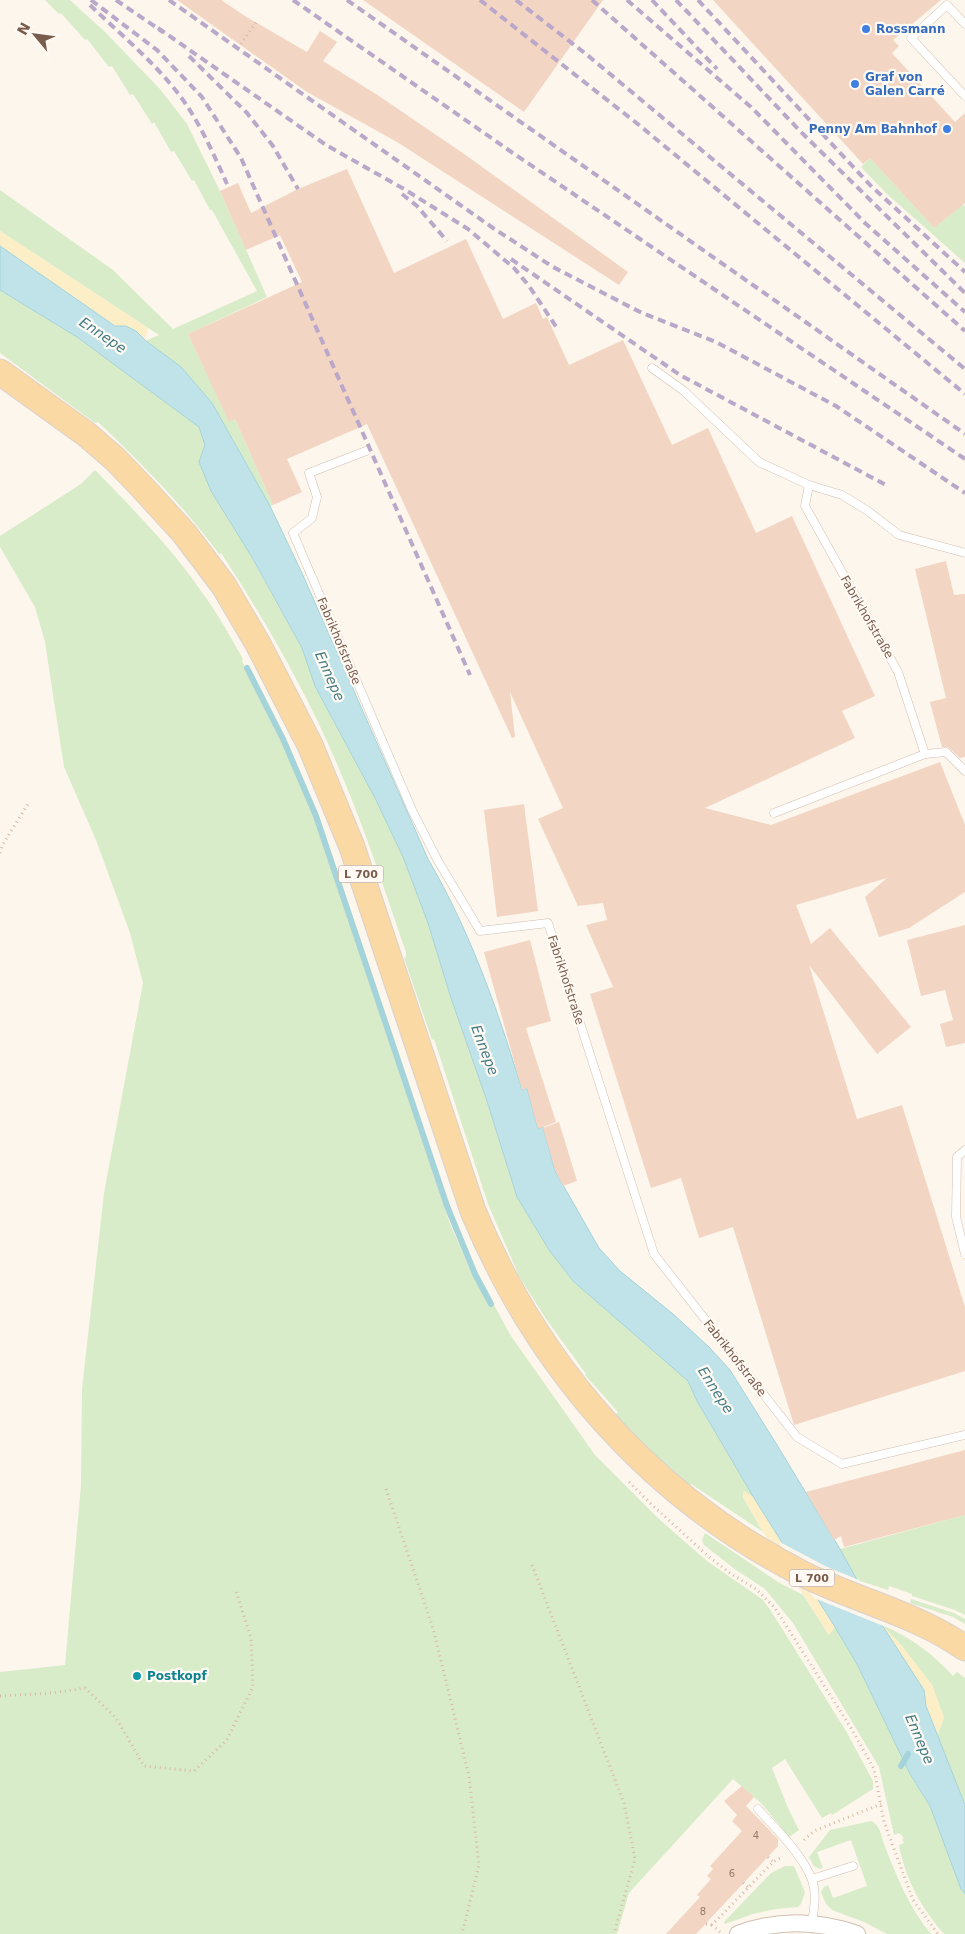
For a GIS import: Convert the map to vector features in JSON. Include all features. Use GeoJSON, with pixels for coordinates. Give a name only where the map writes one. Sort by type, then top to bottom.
{"type":"FeatureCollection","features":[{"type":"Feature","properties":{"kind":"main road","name":"L 700"},"geometry":{"type":"LineString","coordinates":[[0,372],[86,434],[115,459],[184,533],[224,586],[283,690],[310,745],[352,847],[473,1211],[488,1247],[507,1285],[541,1340],[585,1400],[659,1477],[690,1503],[756,1548],[839,1591],[903,1615],[943,1633],[965,1648]]}},
{"type":"Feature","properties":{"kind":"street"},"geometry":{"type":"LineString","coordinates":[[738,1934],[767,1925],[812,1923],[836,1927],[857,1934]]}},
{"type":"Feature","properties":{"kind":"lane"},"geometry":{"type":"LineString","coordinates":[[965,24],[947,5],[911,38],[965,96]]}},
{"type":"Feature","properties":{"kind":"lane"},"geometry":{"type":"LineString","coordinates":[[652,368],[684,391],[760,462],[809,485],[842,495],[868,511],[898,535],[965,553]]}},
{"type":"Feature","properties":{"kind":"lane","name":"Fabrikhofstraße"},"geometry":{"type":"LineString","coordinates":[[366,451],[309,473],[317,497],[312,518],[293,533],[412,810],[438,861],[480,931],[548,923],[654,1254],[796,1437],[842,1464],[965,1435]]}},
{"type":"Feature","properties":{"kind":"lane","name":"Fabrikhofstraße"},"geometry":{"type":"LineString","coordinates":[[809,485],[805,506],[898,672],[925,754]]}},
{"type":"Feature","properties":{"kind":"lane"},"geometry":{"type":"LineString","coordinates":[[774,813],[925,754],[946,752],[965,771]]}},
{"type":"Feature","properties":{"kind":"lane"},"geometry":{"type":"LineString","coordinates":[[965,1150],[957,1157],[956,1217],[965,1254]]}},
{"type":"Feature","properties":{"kind":"lane"},"geometry":{"type":"LineString","coordinates":[[758,1809],[793,1851],[812,1879],[815,1902],[812,1923]]}},
{"type":"Feature","properties":{"kind":"lane"},"geometry":{"type":"LineString","coordinates":[[812,1879],[852,1866]]}},
{"type":"Feature","properties":{"kind":"path"},"geometry":{"type":"LineString","coordinates":[[241,44],[256,22]]}},
{"type":"Feature","properties":{"kind":"path"},"geometry":{"type":"LineString","coordinates":[[0,853],[3,844],[28,804]]}},
{"type":"Feature","properties":{"kind":"path"},"geometry":{"type":"LineString","coordinates":[[623,1476],[708,1556],[756,1590],[775,1608],[841,1712],[874,1769],[884,1822],[913,1900],[938,1934]]}},
{"type":"Feature","properties":{"kind":"path"},"geometry":{"type":"LineString","coordinates":[[386,1489],[434,1628],[469,1776],[479,1866],[462,1934]]}},
{"type":"Feature","properties":{"kind":"path"},"geometry":{"type":"LineString","coordinates":[[532,1565],[624,1803],[635,1859],[614,1934]]}},
{"type":"Feature","properties":{"kind":"path"},"geometry":{"type":"LineString","coordinates":[[0,1696],[52,1693],[85,1688],[116,1718],[144,1766],[194,1771],[226,1741],[254,1687],[252,1638],[236,1591]]}},
{"type":"Feature","properties":{"kind":"path"},"geometry":{"type":"LineString","coordinates":[[712,1925],[773,1862],[793,1851],[814,1830],[880,1804]]}},
{"type":"Feature","properties":{"kind":"path"},"geometry":{"type":"LineString","coordinates":[[768,1857],[773,1862]]}},
{"type":"Feature","properties":{"kind":"path"},"geometry":{"type":"LineString","coordinates":[[743,1883],[749,1888]]}},
{"type":"Feature","properties":{"kind":"path"},"geometry":{"type":"LineString","coordinates":[[706,1924],[712,1925],[722,1934]]}},
{"type":"Feature","properties":{"kind":"green space"},"geometry":{"type":"Polygon","coordinates":[[[45,0],[70,0],[105,32],[160,89],[187,124],[220,191],[267,297],[188,334],[229,421],[235,419],[273,505],[270,506],[212,403],[181,367],[145,341],[159,335],[0,231],[0,190],[113,270],[173,329],[257,291],[194,180],[192,181],[174,151],[171,152],[154,122],[152,124],[133,94],[130,95],[112,66],[109,67],[87,39],[85,40],[61,13],[59,14],[45,0]]]}},
{"type":"Feature","properties":{"kind":"green space"},"geometry":{"type":"Polygon","coordinates":[[[870,158],[934,228],[963,204],[965,206],[965,263],[887,194],[861,167],[870,158]]]}},
{"type":"Feature","properties":{"kind":"green space"},"geometry":{"type":"Polygon","coordinates":[[[0,290],[77,337],[199,427],[205,445],[199,462],[302,648],[315,686],[376,800],[403,857],[428,923],[517,1197],[549,1250],[573,1281],[688,1381],[697,1401],[754,1498],[744,1491],[743,1497],[763,1532],[691,1484],[688,1487],[664,1467],[615,1415],[618,1412],[585,1375],[519,1276],[488,1204],[434,1039],[432,1040],[404,958],[406,957],[406,952],[377,867],[332,753],[289,665],[221,553],[219,554],[146,469],[98,422],[95,423],[0,353],[0,290]]]}},
{"type":"Feature","properties":{"kind":"green space"},"geometry":{"type":"Polygon","coordinates":[[[95,470],[151,528],[177,559],[212,607],[243,659],[242,661],[281,740],[314,817],[450,1224],[473,1276],[490,1307],[494,1305],[511,1336],[595,1455],[660,1520],[707,1561],[763,1600],[846,1731],[873,1781],[873,1789],[832,1815],[831,1813],[822,1818],[785,1759],[772,1768],[799,1830],[789,1837],[763,1805],[733,1779],[629,1893],[617,1934],[0,1934],[0,1672],[65,1665],[81,1485],[82,1389],[104,1193],[143,983],[130,933],[96,840],[64,767],[45,642],[35,607],[0,547],[0,536],[81,484],[95,470]]]}},
{"type":"Feature","properties":{"kind":"green space"},"geometry":{"type":"Polygon","coordinates":[[[965,1515],[965,1615],[889,1586],[888,1590],[857,1580],[840,1549],[965,1515]]]}},
{"type":"Feature","properties":{"kind":"green space"},"geometry":{"type":"Polygon","coordinates":[[[705,1533],[778,1582],[803,1595],[829,1635],[835,1627],[857,1664],[910,1774],[930,1806],[961,1889],[965,1894],[965,1934],[944,1934],[922,1904],[905,1870],[899,1845],[904,1843],[902,1839],[904,1838],[899,1833],[894,1835],[879,1767],[793,1623],[765,1589],[736,1570],[704,1545],[702,1540],[705,1533]]]}},
{"type":"Feature","properties":{"kind":"green space"},"geometry":{"type":"Polygon","coordinates":[[[911,1599],[954,1613],[965,1619],[965,1624],[953,1617],[910,1603],[911,1599]]]}},
{"type":"Feature","properties":{"kind":"green space"},"geometry":{"type":"Polygon","coordinates":[[[882,1625],[920,1647],[953,1676],[957,1672],[965,1678],[965,1805],[937,1736],[944,1718],[932,1685],[901,1645],[882,1625]]]}},
{"type":"Feature","properties":{"kind":"green space"},"geometry":{"type":"Polygon","coordinates":[[[871,1821],[880,1831],[904,1891],[916,1913],[931,1934],[887,1934],[864,1922],[832,1910],[826,1904],[821,1892],[828,1885],[833,1898],[867,1886],[851,1840],[817,1852],[823,1868],[820,1869],[814,1866],[809,1857],[830,1830],[871,1821]]]}},
{"type":"Feature","properties":{"kind":"green space"},"geometry":{"type":"Polygon","coordinates":[[[785,1866],[794,1866],[805,1892],[798,1907],[753,1914],[725,1924],[724,1922],[771,1873],[785,1866]]]}},
{"type":"Feature","properties":{"kind":"sand"},"geometry":{"type":"Polygon","coordinates":[[[0,231],[148,328],[145,341],[132,330],[115,326],[0,246],[0,231]]]}},
{"type":"Feature","properties":{"kind":"sand"},"geometry":{"type":"Polygon","coordinates":[[[744,1491],[754,1498],[835,1627],[829,1635],[763,1532],[743,1497],[744,1491]]]}},
{"type":"Feature","properties":{"kind":"sand"},"geometry":{"type":"Polygon","coordinates":[[[882,1625],[901,1645],[932,1685],[944,1718],[937,1736],[926,1706],[924,1690],[882,1625]]]}},
{"type":"Feature","properties":{"kind":"water","name":"Ennepe"},"geometry":{"type":"Polygon","coordinates":[[[0,246],[115,326],[126,326],[136,331],[146,341],[181,367],[212,403],[270,506],[302,573],[428,859],[470,943],[493,1001],[522,1090],[527,1088],[538,1129],[543,1127],[555,1171],[599,1248],[620,1271],[673,1314],[709,1347],[730,1370],[840,1549],[882,1625],[924,1690],[926,1706],[965,1805],[965,1894],[961,1889],[930,1806],[910,1774],[857,1664],[754,1498],[697,1401],[688,1381],[573,1281],[549,1250],[517,1197],[428,923],[403,857],[376,800],[315,686],[302,648],[253,559],[211,491],[199,462],[205,445],[199,427],[77,337],[0,290],[0,246]]]}},
{"type":"Feature","properties":{"kind":"pier"},"geometry":{"type":"Polygon","coordinates":[[[778,1541],[825,1566],[859,1580],[886,1627],[814,1598],[778,1541]]]}},
{"type":"Feature","properties":{"kind":"building"},"geometry":{"type":"Polygon","coordinates":[[[177,0],[221,0],[307,52],[320,31],[337,42],[323,61],[379,96],[467,156],[628,272],[619,285],[397,142],[307,92],[177,0]]]}},
{"type":"Feature","properties":{"kind":"building"},"geometry":{"type":"Polygon","coordinates":[[[363,0],[603,0],[524,112],[363,0]]]}},
{"type":"Feature","properties":{"kind":"building","name":"Graf von Galen Carré"},"geometry":{"type":"Polygon","coordinates":[[[713,0],[941,0],[893,40],[899,46],[892,53],[955,122],[965,113],[965,203],[934,228],[870,158],[863,164],[713,0]]]}},
{"type":"Feature","properties":{"kind":"building"},"geometry":{"type":"Polygon","coordinates":[[[347,169],[394,273],[466,239],[503,319],[536,303],[543,319],[547,317],[569,365],[623,340],[672,445],[708,428],[756,533],[792,516],[875,696],[842,711],[855,738],[705,808],[771,825],[940,762],[965,825],[965,892],[909,928],[879,937],[865,897],[887,878],[796,905],[811,944],[830,928],[911,1027],[877,1054],[809,965],[857,1119],[902,1105],[965,1307],[965,1371],[794,1425],[733,1227],[699,1238],[681,1178],[651,1188],[590,994],[613,987],[586,925],[607,920],[603,903],[578,906],[538,819],[563,808],[510,692],[515,737],[512,738],[367,424],[287,459],[302,492],[273,505],[235,419],[229,422],[188,334],[302,282],[280,235],[246,250],[220,191],[238,183],[251,213],[298,189],[347,169]]]}},
{"type":"Feature","properties":{"kind":"building"},"geometry":{"type":"Polygon","coordinates":[[[946,561],[954,595],[965,594],[965,757],[960,758],[948,747],[942,747],[930,702],[946,698],[915,569],[946,561]]]}},
{"type":"Feature","properties":{"kind":"building"},"geometry":{"type":"Polygon","coordinates":[[[524,804],[538,911],[497,917],[484,810],[524,804]]]}},
{"type":"Feature","properties":{"kind":"building"},"geometry":{"type":"Polygon","coordinates":[[[965,925],[965,1043],[946,1047],[940,1024],[953,1020],[945,990],[921,996],[907,940],[965,925]]]}},
{"type":"Feature","properties":{"kind":"building"},"geometry":{"type":"Polygon","coordinates":[[[530,940],[551,1021],[526,1028],[556,1122],[538,1129],[527,1088],[522,1090],[484,952],[530,940]]]}},
{"type":"Feature","properties":{"kind":"building"},"geometry":{"type":"Polygon","coordinates":[[[559,1122],[577,1181],[563,1186],[555,1170],[543,1128],[559,1122]]]}},
{"type":"Feature","properties":{"kind":"building"},"geometry":{"type":"Polygon","coordinates":[[[965,1450],[965,1515],[844,1547],[841,1536],[834,1540],[806,1492],[965,1450]]]}},
{"type":"Feature","properties":{"kind":"building"},"geometry":{"type":"Polygon","coordinates":[[[742,1786],[754,1797],[746,1806],[778,1839],[778,1846],[696,1934],[666,1934],[700,1897],[697,1895],[711,1879],[707,1876],[713,1869],[710,1866],[742,1831],[732,1821],[737,1815],[724,1801],[742,1786]]]}},
{"type":"Feature","properties":{"kind":"waterway"},"geometry":{"type":"LineString","coordinates":[[247,668],[283,739],[316,816],[447,1206],[475,1274],[491,1304]]}},
{"type":"Feature","properties":{"kind":"waterway"},"geometry":{"type":"LineString","coordinates":[[901,1766],[908,1754]]}},
{"type":"Feature","properties":{"kind":"railway"},"geometry":{"type":"LineString","coordinates":[[91,0],[157,50],[202,97],[241,158],[470,675]]}},
{"type":"Feature","properties":{"kind":"railway"},"geometry":{"type":"LineString","coordinates":[[116,0],[163,32]]}},
{"type":"Feature","properties":{"kind":"railway"},"geometry":{"type":"LineString","coordinates":[[169,0],[493,228],[553,267],[642,313],[716,342],[836,406],[965,493]]}},
{"type":"Feature","properties":{"kind":"railway"},"geometry":{"type":"LineString","coordinates":[[293,0],[510,151],[965,459]]}},
{"type":"Feature","properties":{"kind":"railway"},"geometry":{"type":"LineString","coordinates":[[347,0],[965,434]]}},
{"type":"Feature","properties":{"kind":"railway"},"geometry":{"type":"LineString","coordinates":[[480,0],[639,125],[965,394]]}},
{"type":"Feature","properties":{"kind":"railway"},"geometry":{"type":"LineString","coordinates":[[516,0],[586,54],[965,369]]}},
{"type":"Feature","properties":{"kind":"railway"},"geometry":{"type":"LineString","coordinates":[[592,0],[965,331]]}},
{"type":"Feature","properties":{"kind":"railway"},"geometry":{"type":"LineString","coordinates":[[627,0],[751,107],[865,223],[965,312]]}},
{"type":"Feature","properties":{"kind":"railway"},"geometry":{"type":"LineString","coordinates":[[652,0],[717,69]]}},
{"type":"Feature","properties":{"kind":"railway"},"geometry":{"type":"LineString","coordinates":[[676,0],[801,132],[965,293]]}},
{"type":"Feature","properties":{"kind":"railway"},"geometry":{"type":"LineString","coordinates":[[698,0],[870,185],[965,272]]}},
{"type":"Feature","properties":{"kind":"railway"},"geometry":{"type":"LineString","coordinates":[[90,5],[146,58],[177,92],[199,125],[227,184]]}},
{"type":"Feature","properties":{"kind":"railway"},"geometry":{"type":"LineString","coordinates":[[158,28],[326,145],[404,189],[468,229],[514,268],[529,286],[557,328]]}},
{"type":"Feature","properties":{"kind":"railway"},"geometry":{"type":"LineString","coordinates":[[189,56],[247,113],[273,146],[298,189]]}},
{"type":"Feature","properties":{"kind":"railway"},"geometry":{"type":"LineString","coordinates":[[402,194],[417,206],[447,241]]}},
{"type":"Feature","properties":{"kind":"railway"},"geometry":{"type":"LineString","coordinates":[[511,259],[680,375],[886,485]]}},
{"type":"Feature","properties":{"kind":"place","name":"Rossmann"},"geometry":{"type":"Point","coordinates":[866,29]}},
{"type":"Feature","properties":{"kind":"place","name":"Graf von Galen Carré"},"geometry":{"type":"Point","coordinates":[855,84]}},
{"type":"Feature","properties":{"kind":"place","name":"Penny Am Bahnhof"},"geometry":{"type":"Point","coordinates":[947,129]}},
{"type":"Feature","properties":{"kind":"place","name":"Postkopf"},"geometry":{"type":"Point","coordinates":[137,1676]}}]}
